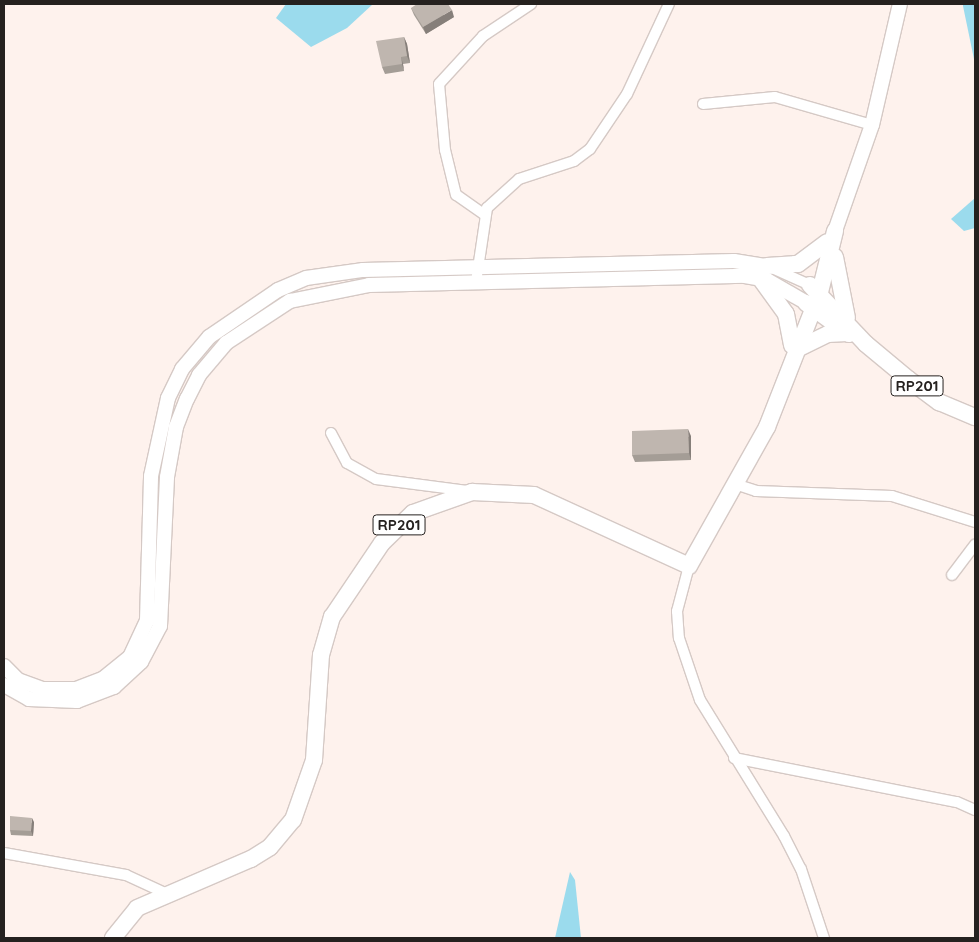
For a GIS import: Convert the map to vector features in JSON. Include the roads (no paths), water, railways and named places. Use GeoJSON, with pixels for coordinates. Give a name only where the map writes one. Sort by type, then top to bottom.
{"type":"FeatureCollection","features":[{"type":"Feature","properties":{"kind":"main road"},"geometry":{"type":"LineString","coordinates":[[793,352],[786,314],[764,272],[798,264],[832,240]]}},
{"type":"Feature","properties":{"kind":"main road"},"geometry":{"type":"LineString","coordinates":[[689,566],[738,485],[767,427],[832,240]]}},
{"type":"Feature","properties":{"kind":"main road"},"geometry":{"type":"LineString","coordinates":[[832,240],[836,280],[849,329]]}},
{"type":"Feature","properties":{"kind":"main road"},"geometry":{"type":"LineString","coordinates":[[815,289],[849,329]]}},
{"type":"Feature","properties":{"kind":"main road"},"geometry":{"type":"LineString","coordinates":[[809,306],[849,329]]}},
{"type":"Feature","properties":{"kind":"main road"},"geometry":{"type":"LineString","coordinates":[[793,352],[828,334],[849,329]]}},
{"type":"Feature","properties":{"kind":"main road","name":"RP201"},"geometry":{"type":"LineString","coordinates":[[849,329],[923,391],[975,417]]}},
{"type":"Feature","properties":{"kind":"main road","name":"RP201"},"geometry":{"type":"LineString","coordinates":[[113,938],[138,908],[165,893],[244,862],[283,833],[302,804],[314,760],[321,656],[332,617],[362,570],[400,524],[426,506],[472,492],[534,495],[689,566]]}},
{"type":"Feature","properties":{"kind":"street"},"geometry":{"type":"LineString","coordinates":[[485,215],[456,195],[445,150],[438,84],[483,36],[531,4]]}},
{"type":"Feature","properties":{"kind":"street"},"geometry":{"type":"LineString","coordinates":[[476,282],[476,265],[485,215],[494,198],[519,179],[574,161],[590,149],[627,94],[668,4]]}},
{"type":"Feature","properties":{"kind":"street"},"geometry":{"type":"LineString","coordinates":[[832,240],[872,125],[900,4]]}},
{"type":"Feature","properties":{"kind":"street"},"geometry":{"type":"LineString","coordinates":[[703,104],[776,96],[872,125]]}},
{"type":"Feature","properties":{"kind":"street"},"geometry":{"type":"LineString","coordinates":[[4,666],[18,680],[44,689],[76,689],[104,678],[130,657],[147,621],[151,476],[161,423],[182,370],[229,320],[278,290],[333,272],[476,265],[734,261],[815,289]]}},
{"type":"Feature","properties":{"kind":"street"},"geometry":{"type":"LineString","coordinates":[[4,685],[28,699],[47,702],[96,697],[114,687],[153,645],[164,600],[167,477],[176,427],[199,375],[226,343],[266,313],[316,293],[369,285],[764,272],[809,306]]}},
{"type":"Feature","properties":{"kind":"street"},"geometry":{"type":"LineString","coordinates":[[331,433],[347,463],[376,478],[472,492]]}},
{"type":"Feature","properties":{"kind":"street"},"geometry":{"type":"LineString","coordinates":[[738,485],[756,492],[892,496],[975,522]]}},
{"type":"Feature","properties":{"kind":"street"},"geometry":{"type":"LineString","coordinates":[[952,575],[975,545]]}},
{"type":"Feature","properties":{"kind":"street"},"geometry":{"type":"LineString","coordinates":[[689,566],[677,611],[679,638],[700,700],[801,869],[824,938]]}},
{"type":"Feature","properties":{"kind":"street"},"geometry":{"type":"LineString","coordinates":[[734,758],[957,802],[975,810]]}},
{"type":"Feature","properties":{"kind":"street"},"geometry":{"type":"LineString","coordinates":[[4,852],[126,875],[165,893]]}},
{"type":"Feature","properties":{"kind":"water"},"geometry":{"type":"Polygon","coordinates":[[[286,4],[373,4],[347,28],[311,47],[276,18],[286,4]]]}},
{"type":"Feature","properties":{"kind":"water"},"geometry":{"type":"Polygon","coordinates":[[[963,4],[975,4],[975,64],[963,6],[963,4]]]}},
{"type":"Feature","properties":{"kind":"water"},"geometry":{"type":"Polygon","coordinates":[[[975,198],[975,228],[964,231],[951,219],[975,198]]]}},
{"type":"Feature","properties":{"kind":"water"},"geometry":{"type":"Polygon","coordinates":[[[570,872],[575,880],[581,938],[555,938],[570,872]]]}}]}
